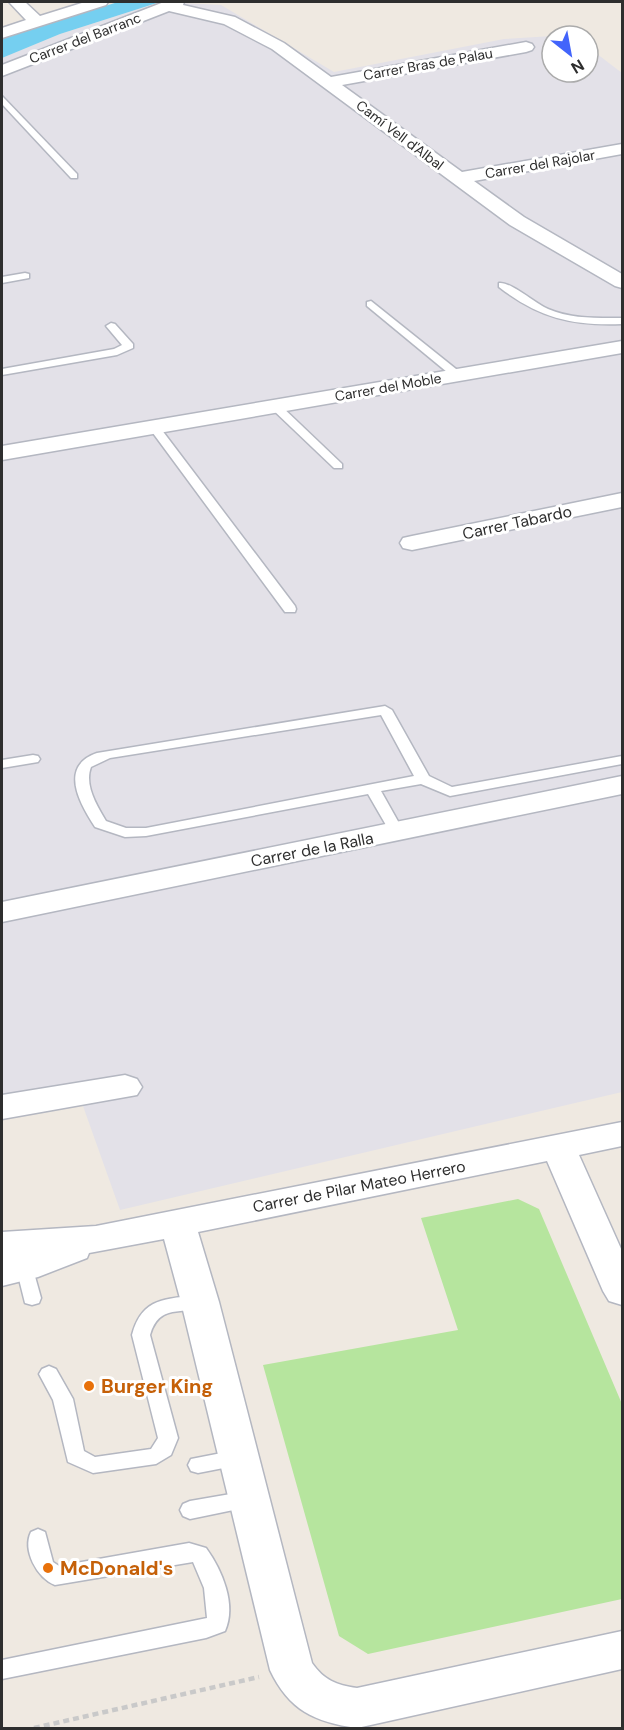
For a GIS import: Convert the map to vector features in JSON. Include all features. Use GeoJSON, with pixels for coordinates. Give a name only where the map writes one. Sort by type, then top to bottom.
{"type":"FeatureCollection","features":[{"type":"Feature","properties":{"kind":"street"},"geometry":{"type":"LineString","coordinates":[[16,2],[38,22]]}},
{"type":"Feature","properties":{"kind":"street"},"geometry":{"type":"LineString","coordinates":[[2,33],[100,2]]}},
{"type":"Feature","properties":{"kind":"street","name":"Carrer del Barranc"},"geometry":{"type":"LineString","coordinates":[[2,71],[173,4]]}},
{"type":"Feature","properties":{"kind":"street","name":"Camí Vell d'Albal"},"geometry":{"type":"LineString","coordinates":[[173,4],[229,20],[278,46],[517,221],[619,278]]}},
{"type":"Feature","properties":{"kind":"street","name":"Carrer Bras de Palau"},"geometry":{"type":"LineString","coordinates":[[329,82],[526,46]]}},
{"type":"Feature","properties":{"kind":"street","name":"Carrer del Rajolar"},"geometry":{"type":"LineString","coordinates":[[458,178],[622,149]]}},
{"type":"Feature","properties":{"kind":"street","name":"Carrer del Moble"},"geometry":{"type":"LineString","coordinates":[[2,453],[622,347]]}},
{"type":"Feature","properties":{"kind":"street","name":"Carrer Tabardo"},"geometry":{"type":"LineString","coordinates":[[412,543],[622,500]]}},
{"type":"Feature","properties":{"kind":"street","name":"Carrer de la Ralla"},"geometry":{"type":"LineString","coordinates":[[2,912],[622,785]]}},
{"type":"Feature","properties":{"kind":"street"},"geometry":{"type":"LineString","coordinates":[[2,1107],[125,1088]]}},
{"type":"Feature","properties":{"kind":"street","name":"Carrer de Pilar Mateo Herrero"},"geometry":{"type":"LineString","coordinates":[[15,1270],[96,1239],[622,1134]]}},
{"type":"Feature","properties":{"kind":"street"},"geometry":{"type":"LineString","coordinates":[[558,1146],[622,1291]]}},
{"type":"Feature","properties":{"kind":"street"},"geometry":{"type":"LineString","coordinates":[[177,1223],[200,1302],[248,1499],[302,1683],[332,1705],[357,1708],[622,1650]]}},
{"type":"Feature","properties":{"kind":"lane"},"geometry":{"type":"LineString","coordinates":[[2,99],[74,176]]}},
{"type":"Feature","properties":{"kind":"lane"},"geometry":{"type":"LineString","coordinates":[[2,280],[25,276]]}},
{"type":"Feature","properties":{"kind":"lane"},"geometry":{"type":"LineString","coordinates":[[503,285],[525,303],[557,318],[622,321]]}},
{"type":"Feature","properties":{"kind":"lane"},"geometry":{"type":"LineString","coordinates":[[371,303],[458,375]]}},
{"type":"Feature","properties":{"kind":"lane"},"geometry":{"type":"LineString","coordinates":[[2,372],[117,351],[129,346],[111,326]]}},
{"type":"Feature","properties":{"kind":"lane"},"geometry":{"type":"LineString","coordinates":[[276,406],[338,466]]}},
{"type":"Feature","properties":{"kind":"lane"},"geometry":{"type":"LineString","coordinates":[[154,427],[290,609]]}},
{"type":"Feature","properties":{"kind":"lane"},"geometry":{"type":"LineString","coordinates":[[423,778],[146,832],[125,833],[100,824],[81,781],[83,769],[90,760],[120,752],[385,710],[423,778],[450,792],[622,759]]}},
{"type":"Feature","properties":{"kind":"lane"},"geometry":{"type":"LineString","coordinates":[[2,764],[33,759]]}},
{"type":"Feature","properties":{"kind":"lane"},"geometry":{"type":"LineString","coordinates":[[373,789],[397,832]]}},
{"type":"Feature","properties":{"kind":"lane"},"geometry":{"type":"LineString","coordinates":[[49,1374],[63,1399],[75,1456],[93,1465],[156,1456],[164,1449],[168,1438],[141,1335],[144,1319],[155,1309],[200,1302]]}},
{"type":"Feature","properties":{"kind":"lane"},"geometry":{"type":"LineString","coordinates":[[198,1465],[237,1458]]}},
{"type":"Feature","properties":{"kind":"lane"},"geometry":{"type":"LineString","coordinates":[[190,1510],[248,1499]]}},
{"type":"Feature","properties":{"kind":"lane"},"geometry":{"type":"LineString","coordinates":[[2,1670],[206,1629],[218,1624],[221,1612],[206,1562],[200,1554],[189,1552],[55,1576],[44,1566],[38,1538]]}},
{"type":"Feature","properties":{"kind":"path"},"geometry":{"type":"LineString","coordinates":[[34,1728],[302,1683]]}},
{"type":"Feature","properties":{"kind":"shaded area"},"geometry":{"type":"Polygon","coordinates":[[[160,2],[221,5],[334,72],[504,39],[540,37],[540,84],[600,84],[600,56],[622,73],[622,1092],[120,1210],[78,1092],[2,1112],[2,58],[60,34],[160,2]]]}},
{"type":"Feature","properties":{"kind":"green space"},"geometry":{"type":"Polygon","coordinates":[[[518,1199],[539,1209],[622,1404],[622,1599],[368,1654],[339,1636],[263,1365],[458,1330],[421,1218],[518,1199]]]}},
{"type":"Feature","properties":{"kind":"water"},"geometry":{"type":"Polygon","coordinates":[[[118,2],[160,2],[60,34],[2,58],[2,38],[118,2]]]}},
{"type":"Feature","properties":{"kind":"place","name":"Burger King"},"geometry":{"type":"Point","coordinates":[89,1386]}},
{"type":"Feature","properties":{"kind":"place","name":"McDonald's"},"geometry":{"type":"Point","coordinates":[48,1568]}}]}
